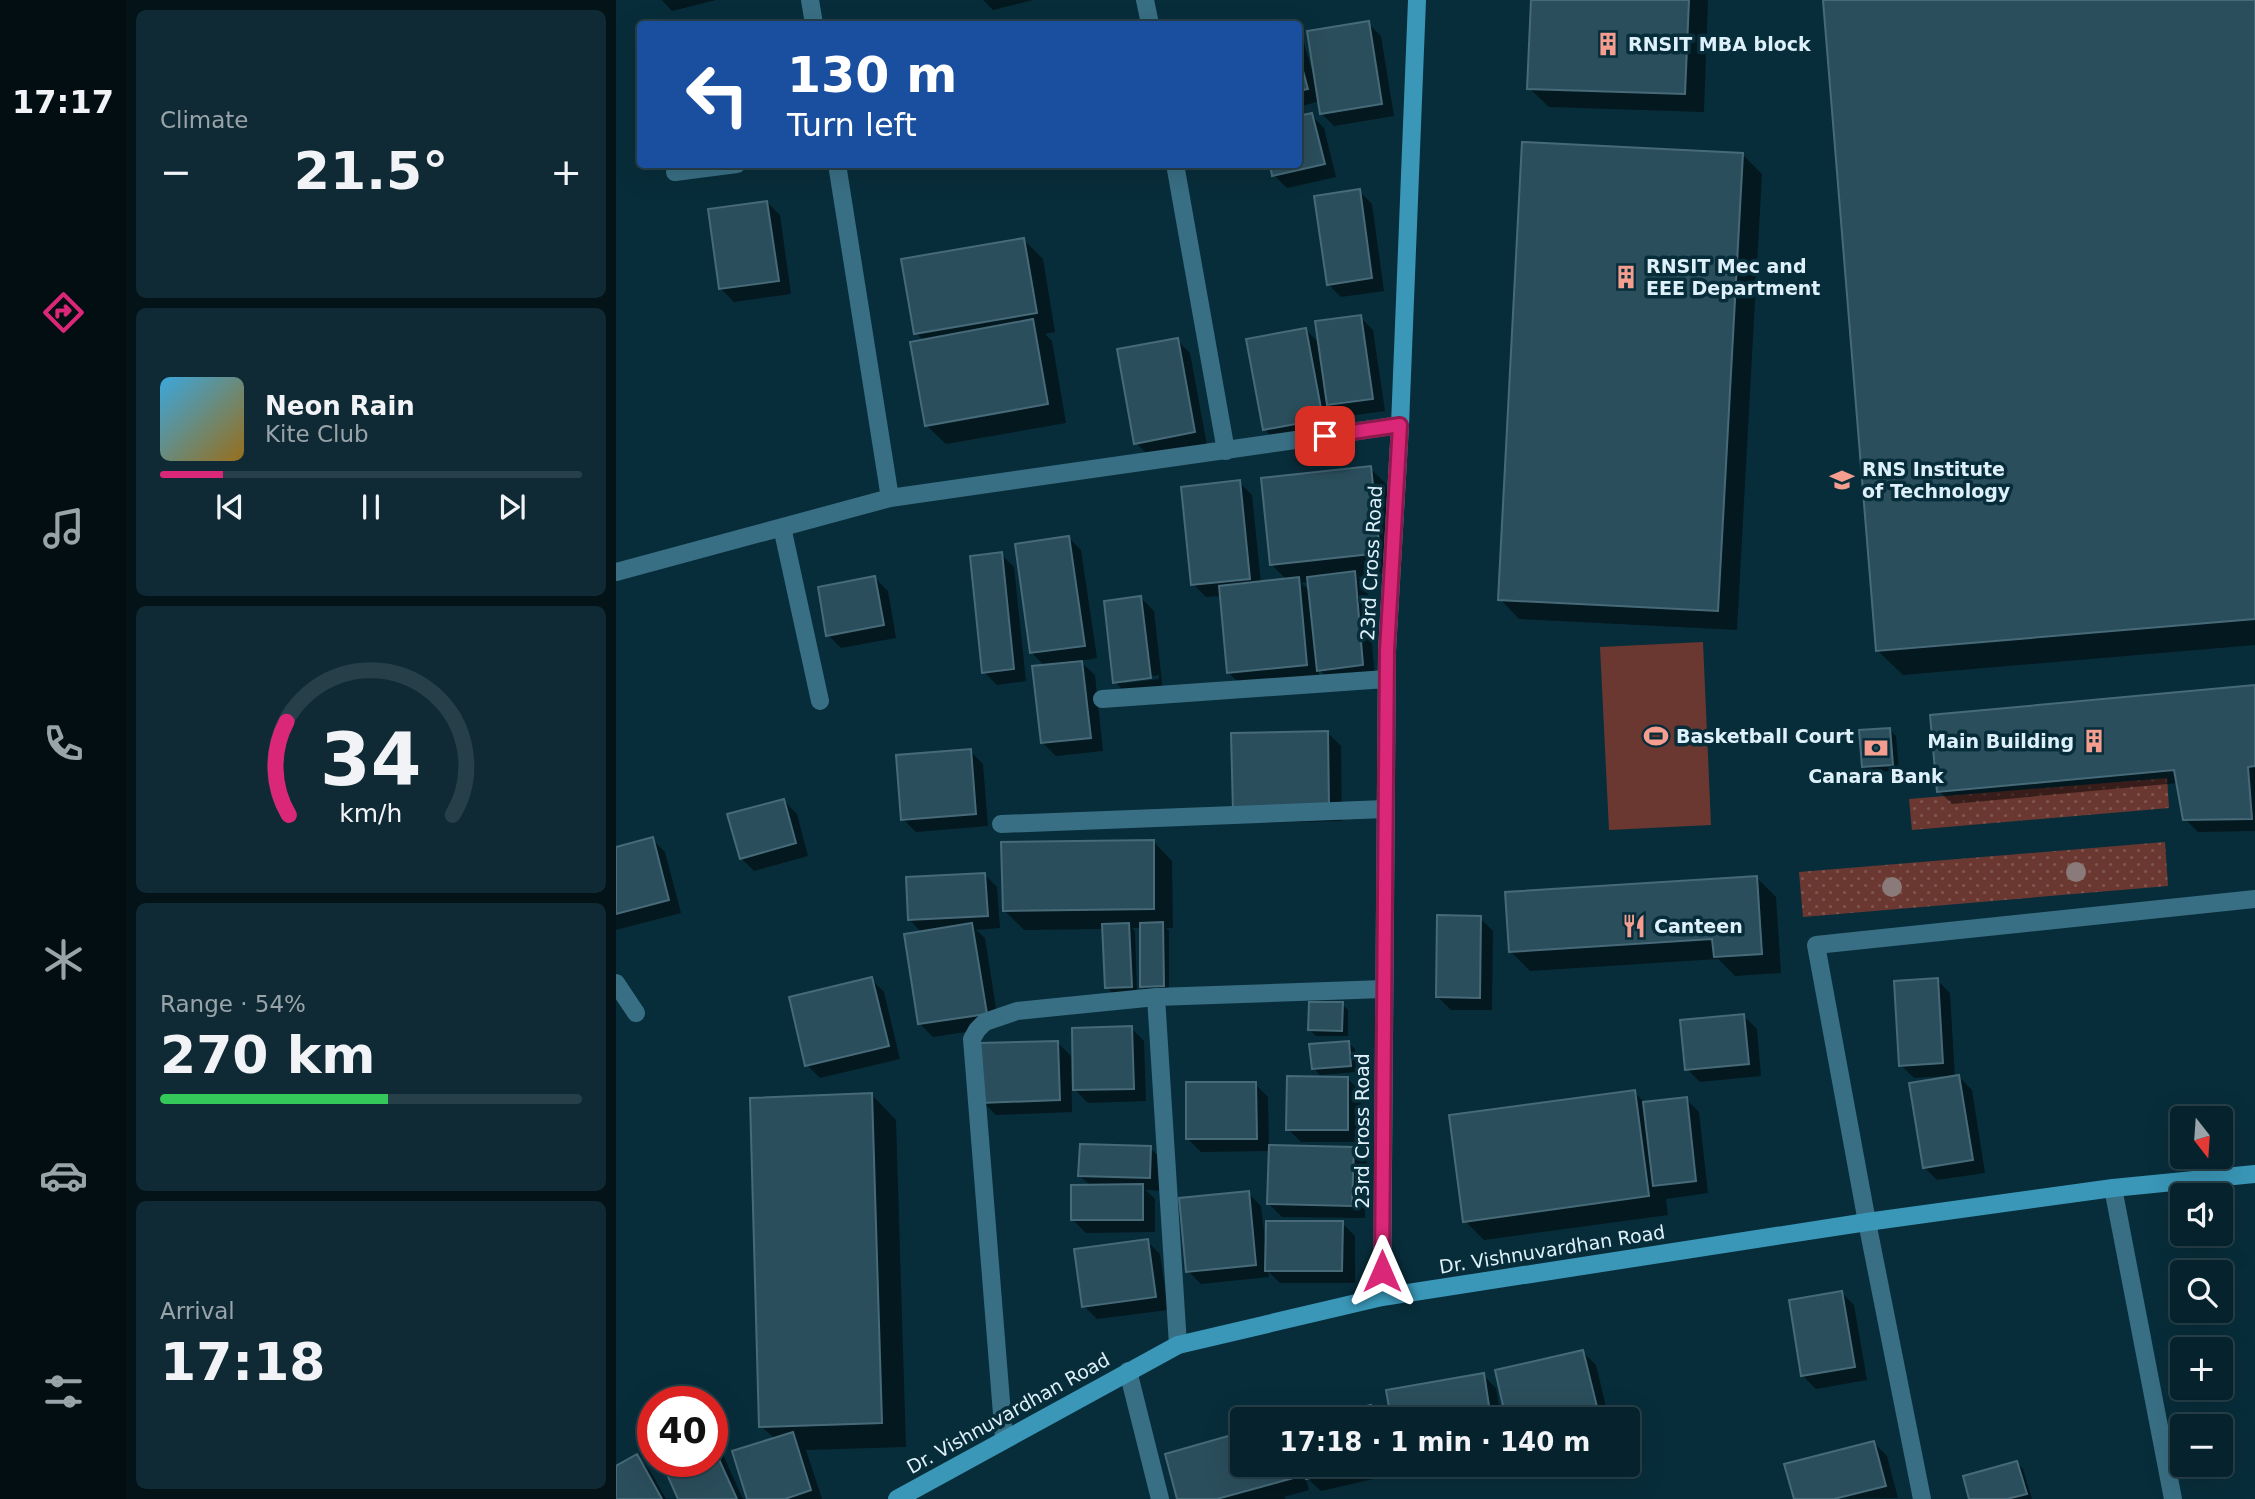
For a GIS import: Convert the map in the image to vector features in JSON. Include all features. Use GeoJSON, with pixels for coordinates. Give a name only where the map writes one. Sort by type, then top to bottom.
{"type":"FeatureCollection","features":[{"type":"Feature","properties":{"kind":"main road","name":"23rd Cross Road"},"geometry":{"type":"LineString","coordinates":[[1382,1297],[1387,679],[1417,0]]}},
{"type":"Feature","properties":{"kind":"main road","name":"Dr. Vishnuvardhan Road"},"geometry":{"type":"LineString","coordinates":[[897,1499],[1128,1370],[1178,1345],[1382,1297],[1867,1222],[2113,1188],[2255,1174]]}},
{"type":"Feature","properties":{"kind":"street"},"geometry":{"type":"LineString","coordinates":[[810,0],[810,21]]}},
{"type":"Feature","properties":{"kind":"street"},"geometry":{"type":"LineString","coordinates":[[1145,0],[1149,21]]}},
{"type":"Feature","properties":{"kind":"street"},"geometry":{"type":"LineString","coordinates":[[675,172],[706,168]]}},
{"type":"Feature","properties":{"kind":"street"},"geometry":{"type":"LineString","coordinates":[[838,168],[890,498]]}},
{"type":"Feature","properties":{"kind":"street"},"geometry":{"type":"LineString","coordinates":[[1176,168],[1226,451]]}},
{"type":"Feature","properties":{"kind":"street"},"geometry":{"type":"LineString","coordinates":[[616,572],[890,498],[1400,425]]}},
{"type":"Feature","properties":{"kind":"street"},"geometry":{"type":"LineString","coordinates":[[782,527],[820,701]]}},
{"type":"Feature","properties":{"kind":"street"},"geometry":{"type":"LineString","coordinates":[[1102,699],[1387,679]]}},
{"type":"Feature","properties":{"kind":"street"},"geometry":{"type":"LineString","coordinates":[[1001,824],[1385,809]]}},
{"type":"Feature","properties":{"kind":"street"},"geometry":{"type":"LineString","coordinates":[[1922,1499],[1816,945],[2255,899]]}},
{"type":"Feature","properties":{"kind":"street"},"geometry":{"type":"LineString","coordinates":[[616,983],[636,1013]]}},
{"type":"Feature","properties":{"kind":"street"},"geometry":{"type":"LineString","coordinates":[[1004,1439],[972,1039],[977,1030],[985,1023],[1017,1011],[1156,997],[1384,989]]}},
{"type":"Feature","properties":{"kind":"street"},"geometry":{"type":"LineString","coordinates":[[1156,997],[1178,1345]]}},
{"type":"Feature","properties":{"kind":"street"},"geometry":{"type":"LineString","coordinates":[[2113,1188],[2173,1499]]}},
{"type":"Feature","properties":{"kind":"street"},"geometry":{"type":"LineString","coordinates":[[1128,1370],[1160,1499]]}},
{"type":"Feature","properties":{"kind":"shaded area","name":"Basketball Court"},"geometry":{"type":"Polygon","coordinates":[[[1703,642],[1711,825],[1609,830],[1600,647],[1703,642]]]}},
{"type":"Feature","properties":{"kind":"shaded area"},"geometry":{"type":"Polygon","coordinates":[[[2167,778],[2169,808],[1912,830],[1909,799],[2167,778]]]}},
{"type":"Feature","properties":{"kind":"shaded area"},"geometry":{"type":"Polygon","coordinates":[[[2165,842],[2168,886],[1803,917],[1799,872],[2165,842]]]}},
{"type":"Feature","properties":{"kind":"building","name":"RNSIT MBA block"},"geometry":{"type":"Polygon","coordinates":[[[1531,0],[1689,0],[1685,94],[1527,89],[1531,0]]]}},
{"type":"Feature","properties":{"kind":"building"},"geometry":{"type":"Polygon","coordinates":[[[1823,0],[2255,0],[2255,619],[1876,651],[1823,0]]]}},
{"type":"Feature","properties":{"kind":"building"},"geometry":{"type":"Polygon","coordinates":[[[1369,21],[1382,104],[1320,114],[1307,31],[1369,21]]]}},
{"type":"Feature","properties":{"kind":"building"},"geometry":{"type":"Polygon","coordinates":[[[1302,67],[1308,89],[1302,90],[1302,67]]]}},
{"type":"Feature","properties":{"kind":"building"},"geometry":{"type":"Polygon","coordinates":[[[1312,113],[1325,164],[1272,176],[1271,168],[1302,168],[1302,115],[1312,113]]]}},
{"type":"Feature","properties":{"kind":"building","name":"RNSIT Mec and EEE Department"},"geometry":{"type":"Polygon","coordinates":[[[1522,142],[1743,153],[1718,611],[1498,600],[1522,142]]]}},
{"type":"Feature","properties":{"kind":"building"},"geometry":{"type":"Polygon","coordinates":[[[1360,189],[1372,278],[1327,285],[1314,196],[1360,189]]]}},
{"type":"Feature","properties":{"kind":"building"},"geometry":{"type":"Polygon","coordinates":[[[767,201],[779,281],[719,289],[708,209],[767,201]]]}},
{"type":"Feature","properties":{"kind":"building"},"geometry":{"type":"Polygon","coordinates":[[[1024,238],[1037,313],[914,334],[901,259],[1024,238]]]}},
{"type":"Feature","properties":{"kind":"building"},"geometry":{"type":"Polygon","coordinates":[[[1361,315],[1373,399],[1327,405],[1315,321],[1361,315]]]}},
{"type":"Feature","properties":{"kind":"building"},"geometry":{"type":"Polygon","coordinates":[[[1033,319],[1048,404],[925,426],[910,342],[1033,319]]]}},
{"type":"Feature","properties":{"kind":"building"},"geometry":{"type":"Polygon","coordinates":[[[1306,328],[1323,419],[1263,430],[1246,339],[1306,328]]]}},
{"type":"Feature","properties":{"kind":"building"},"geometry":{"type":"Polygon","coordinates":[[[1178,338],[1195,432],[1134,444],[1117,349],[1178,338]]]}},
{"type":"Feature","properties":{"kind":"building"},"geometry":{"type":"Polygon","coordinates":[[[1371,466],[1380,553],[1270,565],[1261,478],[1371,466]]]}},
{"type":"Feature","properties":{"kind":"building"},"geometry":{"type":"Polygon","coordinates":[[[1240,480],[1250,579],[1191,585],[1181,487],[1240,480]]]}},
{"type":"Feature","properties":{"kind":"building"},"geometry":{"type":"Polygon","coordinates":[[[1069,536],[1085,646],[1030,653],[1015,544],[1069,536]]]}},
{"type":"Feature","properties":{"kind":"building"},"geometry":{"type":"Polygon","coordinates":[[[1002,552],[1014,669],[982,673],[970,556],[1002,552]]]}},
{"type":"Feature","properties":{"kind":"building"},"geometry":{"type":"Polygon","coordinates":[[[1355,571],[1363,665],[1317,671],[1307,577],[1355,571]]]}},
{"type":"Feature","properties":{"kind":"building"},"geometry":{"type":"Polygon","coordinates":[[[875,576],[884,625],[826,636],[818,587],[875,576]]]}},
{"type":"Feature","properties":{"kind":"building"},"geometry":{"type":"Polygon","coordinates":[[[1299,577],[1307,665],[1227,673],[1219,586],[1299,577]]]}},
{"type":"Feature","properties":{"kind":"building"},"geometry":{"type":"Polygon","coordinates":[[[1141,596],[1151,678],[1113,683],[1104,601],[1141,596]]]}},
{"type":"Feature","properties":{"kind":"building"},"geometry":{"type":"Polygon","coordinates":[[[1082,661],[1091,738],[1041,743],[1032,666],[1082,661]]]}},
{"type":"Feature","properties":{"kind":"building","name":"Main Building"},"geometry":{"type":"Polygon","coordinates":[[[2255,685],[2255,766],[2248,767],[2252,819],[2183,820],[2174,770],[1937,792],[1930,715],[2255,685]]]}},
{"type":"Feature","properties":{"kind":"building","name":"Canara Bank"},"geometry":{"type":"Polygon","coordinates":[[[1890,728],[1893,765],[1862,767],[1859,730],[1890,728]]]}},
{"type":"Feature","properties":{"kind":"building"},"geometry":{"type":"Polygon","coordinates":[[[1328,731],[1329,809],[1233,811],[1231,733],[1328,731]]]}},
{"type":"Feature","properties":{"kind":"building"},"geometry":{"type":"Polygon","coordinates":[[[971,749],[976,814],[901,820],[896,755],[971,749]]]}},
{"type":"Feature","properties":{"kind":"building"},"geometry":{"type":"Polygon","coordinates":[[[784,799],[796,843],[740,859],[727,814],[784,799]]]}},
{"type":"Feature","properties":{"kind":"building"},"geometry":{"type":"Polygon","coordinates":[[[653,837],[669,900],[616,914],[616,847],[653,837]]]}},
{"type":"Feature","properties":{"kind":"building"},"geometry":{"type":"Polygon","coordinates":[[[1154,840],[1154,909],[1003,911],[1001,842],[1154,840]]]}},
{"type":"Feature","properties":{"kind":"building"},"geometry":{"type":"Polygon","coordinates":[[[985,873],[988,916],[908,920],[906,877],[985,873]]]}},
{"type":"Feature","properties":{"kind":"building","name":"Canteen"},"geometry":{"type":"Polygon","coordinates":[[[1757,876],[1762,954],[1714,957],[1712,939],[1509,952],[1505,892],[1757,876]]]}},
{"type":"Feature","properties":{"kind":"building"},"geometry":{"type":"Polygon","coordinates":[[[1437,915],[1481,916],[1480,998],[1436,997],[1437,915]]]}},
{"type":"Feature","properties":{"kind":"building"},"geometry":{"type":"Polygon","coordinates":[[[1163,922],[1164,986],[1140,987],[1140,923],[1163,922]]]}},
{"type":"Feature","properties":{"kind":"building"},"geometry":{"type":"Polygon","coordinates":[[[972,923],[987,1014],[918,1024],[904,934],[972,923]]]}},
{"type":"Feature","properties":{"kind":"building"},"geometry":{"type":"Polygon","coordinates":[[[1129,923],[1132,987],[1105,988],[1102,924],[1129,923]]]}},
{"type":"Feature","properties":{"kind":"building"},"geometry":{"type":"Polygon","coordinates":[[[872,977],[889,1046],[805,1066],[789,997],[872,977]]]}},
{"type":"Feature","properties":{"kind":"building"},"geometry":{"type":"Polygon","coordinates":[[[1938,978],[1943,1063],[1899,1066],[1894,981],[1938,978]]]}},
{"type":"Feature","properties":{"kind":"building"},"geometry":{"type":"Polygon","coordinates":[[[1309,1002],[1343,1002],[1342,1031],[1308,1030],[1309,1002]]]}},
{"type":"Feature","properties":{"kind":"building"},"geometry":{"type":"Polygon","coordinates":[[[1744,1014],[1749,1064],[1685,1070],[1680,1020],[1744,1014]]]}},
{"type":"Feature","properties":{"kind":"building"},"geometry":{"type":"Polygon","coordinates":[[[1132,1026],[1134,1089],[1073,1090],[1072,1028],[1132,1026]]]}},
{"type":"Feature","properties":{"kind":"building"},"geometry":{"type":"Polygon","coordinates":[[[1058,1041],[1060,1100],[981,1103],[980,1043],[1058,1041]]]}},
{"type":"Feature","properties":{"kind":"building"},"geometry":{"type":"Polygon","coordinates":[[[1349,1041],[1351,1066],[1312,1069],[1309,1044],[1349,1041]]]}},
{"type":"Feature","properties":{"kind":"building"},"geometry":{"type":"Polygon","coordinates":[[[1959,1075],[1973,1160],[1923,1168],[1909,1083],[1959,1075]]]}},
{"type":"Feature","properties":{"kind":"building"},"geometry":{"type":"Polygon","coordinates":[[[1287,1076],[1348,1077],[1348,1130],[1286,1130],[1287,1076]]]}},
{"type":"Feature","properties":{"kind":"building"},"geometry":{"type":"Polygon","coordinates":[[[1186,1082],[1256,1082],[1257,1139],[1186,1139],[1186,1082]]]}},
{"type":"Feature","properties":{"kind":"building"},"geometry":{"type":"Polygon","coordinates":[[[1635,1090],[1649,1196],[1463,1222],[1449,1115],[1635,1090]]]}},
{"type":"Feature","properties":{"kind":"building"},"geometry":{"type":"Polygon","coordinates":[[[872,1093],[882,1423],[759,1427],[750,1098],[872,1093]]]}},
{"type":"Feature","properties":{"kind":"building"},"geometry":{"type":"Polygon","coordinates":[[[1687,1097],[1696,1181],[1653,1186],[1643,1102],[1687,1097]]]}},
{"type":"Feature","properties":{"kind":"building"},"geometry":{"type":"Polygon","coordinates":[[[1080,1144],[1151,1146],[1150,1178],[1078,1176],[1080,1144]]]}},
{"type":"Feature","properties":{"kind":"building"},"geometry":{"type":"Polygon","coordinates":[[[1269,1145],[1354,1147],[1352,1206],[1267,1204],[1269,1145]]]}},
{"type":"Feature","properties":{"kind":"building"},"geometry":{"type":"Polygon","coordinates":[[[1143,1184],[1143,1220],[1071,1220],[1071,1185],[1143,1184]]]}},
{"type":"Feature","properties":{"kind":"building"},"geometry":{"type":"Polygon","coordinates":[[[1249,1191],[1256,1265],[1186,1272],[1179,1198],[1249,1191]]]}},
{"type":"Feature","properties":{"kind":"building"},"geometry":{"type":"Polygon","coordinates":[[[1266,1221],[1343,1221],[1342,1271],[1265,1271],[1266,1221]]]}},
{"type":"Feature","properties":{"kind":"building"},"geometry":{"type":"Polygon","coordinates":[[[1148,1239],[1156,1297],[1082,1307],[1074,1249],[1148,1239]]]}},
{"type":"Feature","properties":{"kind":"building"},"geometry":{"type":"Polygon","coordinates":[[[1842,1291],[1855,1367],[1801,1376],[1789,1300],[1842,1291]]]}},
{"type":"Feature","properties":{"kind":"building"},"geometry":{"type":"Polygon","coordinates":[[[1583,1350],[1597,1407],[1503,1407],[1495,1370],[1583,1350]]]}},
{"type":"Feature","properties":{"kind":"building"},"geometry":{"type":"Polygon","coordinates":[[[1484,1373],[1489,1407],[1389,1407],[1386,1390],[1484,1373]]]}},
{"type":"Feature","properties":{"kind":"building"},"geometry":{"type":"Polygon","coordinates":[[[793,1432],[811,1490],[785,1499],[747,1499],[732,1451],[793,1432]]]}},
{"type":"Feature","properties":{"kind":"building"},"geometry":{"type":"Polygon","coordinates":[[[1230,1435],[1230,1477],[1297,1477],[1217,1499],[1177,1499],[1165,1454],[1230,1435]]]}},
{"type":"Feature","properties":{"kind":"building"},"geometry":{"type":"Polygon","coordinates":[[[1874,1441],[1886,1486],[1834,1499],[1794,1499],[1784,1464],[1874,1441]]]}},
{"type":"Feature","properties":{"kind":"building"},"geometry":{"type":"Polygon","coordinates":[[[637,1454],[637,1477],[650,1477],[662,1499],[616,1499],[616,1466],[637,1454]]]}},
{"type":"Feature","properties":{"kind":"building"},"geometry":{"type":"Polygon","coordinates":[[[2017,1461],[2027,1494],[2007,1499],[1969,1499],[1963,1476],[2017,1461]]]}},
{"type":"Feature","properties":{"kind":"building"},"geometry":{"type":"Polygon","coordinates":[[[668,1477],[727,1477],[737,1499],[678,1499],[668,1477]]]}},
{"type":"Feature","properties":{"kind":"place","name":"RNSIT MBA block"},"geometry":{"type":"Point","coordinates":[1608,44]}},
{"type":"Feature","properties":{"kind":"place","name":"RNSIT Mec and EEE Department"},"geometry":{"type":"Point","coordinates":[1626,277]}},
{"type":"Feature","properties":{"kind":"place","name":"RNS Institute of Technology"},"geometry":{"type":"Point","coordinates":[1842,480]}},
{"type":"Feature","properties":{"kind":"place","name":"Basketball Court"},"geometry":{"type":"Point","coordinates":[1656,736]}},
{"type":"Feature","properties":{"kind":"place","name":"Main Building"},"geometry":{"type":"Point","coordinates":[2094,741]}},
{"type":"Feature","properties":{"kind":"place","name":"Canara Bank"},"geometry":{"type":"Point","coordinates":[1876,748]}},
{"type":"Feature","properties":{"kind":"place","name":"Canteen"},"geometry":{"type":"Point","coordinates":[1634,926]}},
{"type":"Feature","properties":{"kind":"route"},"geometry":{"type":"LineString","coordinates":[[1325,436],[1400,425],[1387,651],[1382,1271]]}}]}
